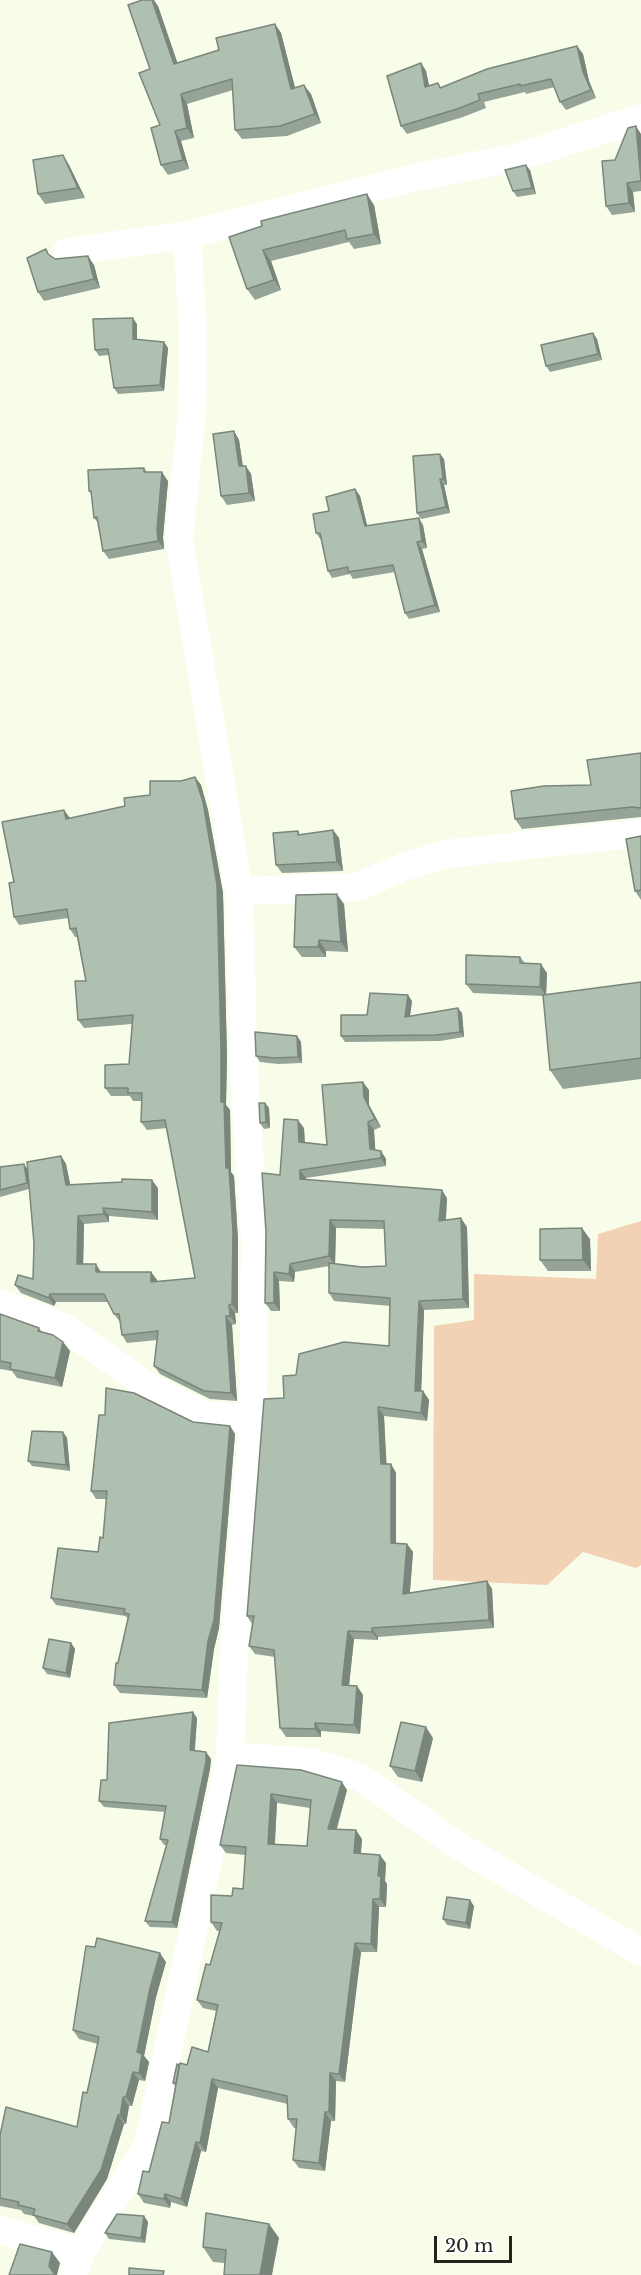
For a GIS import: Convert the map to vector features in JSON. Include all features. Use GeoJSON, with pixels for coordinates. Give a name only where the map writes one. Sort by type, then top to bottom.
{"type":"FeatureCollection","features":[{"type":"Feature","properties":{"kind":"street"},"geometry":{"type":"LineString","coordinates":[[67,252],[187,235],[413,178],[514,158],[641,118]]}},
{"type":"Feature","properties":{"kind":"street"},"geometry":{"type":"LineString","coordinates":[[0,2230],[77,2264],[148,2145],[230,1756],[234,1650],[253,1419],[255,1240],[244,1075],[239,891],[179,539],[192,412],[193,333],[187,235]]}},
{"type":"Feature","properties":{"kind":"street"},"geometry":{"type":"LineString","coordinates":[[239,891],[358,886],[403,867],[446,854],[641,833]]}},
{"type":"Feature","properties":{"kind":"street"},"geometry":{"type":"LineString","coordinates":[[0,1303],[64,1327],[149,1387],[205,1415],[253,1419]]}},
{"type":"Feature","properties":{"kind":"street"},"geometry":{"type":"LineString","coordinates":[[230,1756],[310,1762],[360,1777],[460,1847],[641,1952]]}},
{"type":"Feature","properties":{"kind":"shaded area"},"geometry":{"type":"Polygon","coordinates":[[[641,1221],[641,1565],[636,1568],[583,1552],[547,1585],[433,1580],[434,1326],[474,1320],[474,1274],[596,1279],[598,1234],[641,1221]]]}},
{"type":"Feature","properties":{"kind":"building"},"geometry":{"type":"Polygon","coordinates":[[[142,0],[152,0],[174,64],[219,50],[216,38],[275,24],[291,89],[304,85],[315,114],[280,126],[235,130],[232,79],[181,94],[187,128],[175,131],[183,160],[161,165],[151,128],[160,125],[139,73],[150,69],[128,5],[142,0]]]}},
{"type":"Feature","properties":{"kind":"building"},"geometry":{"type":"Polygon","coordinates":[[[577,46],[583,72],[591,90],[560,102],[551,79],[520,86],[520,84],[478,94],[480,100],[401,126],[387,76],[421,63],[425,87],[438,83],[440,88],[487,69],[577,46]]]}},
{"type":"Feature","properties":{"kind":"building"},"geometry":{"type":"Polygon","coordinates":[[[636,126],[641,181],[627,183],[629,203],[606,206],[602,161],[615,160],[628,128],[636,126]]]}},
{"type":"Feature","properties":{"kind":"building"},"geometry":{"type":"Polygon","coordinates":[[[63,155],[78,188],[38,194],[33,160],[63,155]]]}},
{"type":"Feature","properties":{"kind":"building"},"geometry":{"type":"Polygon","coordinates":[[[526,165],[532,188],[513,191],[505,170],[526,165]]]}},
{"type":"Feature","properties":{"kind":"building"},"geometry":{"type":"Polygon","coordinates":[[[367,194],[374,234],[347,239],[345,230],[263,250],[274,280],[247,289],[229,237],[262,226],[261,221],[367,194]]]}},
{"type":"Feature","properties":{"kind":"building"},"geometry":{"type":"Polygon","coordinates":[[[46,249],[48,254],[55,259],[88,256],[94,279],[38,292],[27,258],[46,249]]]}},
{"type":"Feature","properties":{"kind":"building"},"geometry":{"type":"Polygon","coordinates":[[[133,318],[133,339],[164,342],[160,385],[114,388],[108,349],[95,350],[93,319],[133,318]]]}},
{"type":"Feature","properties":{"kind":"building"},"geometry":{"type":"Polygon","coordinates":[[[593,333],[598,354],[546,366],[541,345],[593,333]]]}},
{"type":"Feature","properties":{"kind":"building"},"geometry":{"type":"Polygon","coordinates":[[[234,431],[239,466],[246,466],[249,493],[221,496],[213,434],[234,431]]]}},
{"type":"Feature","properties":{"kind":"building"},"geometry":{"type":"Polygon","coordinates":[[[440,454],[443,479],[440,479],[446,507],[417,513],[413,456],[440,454]]]}},
{"type":"Feature","properties":{"kind":"building"},"geometry":{"type":"Polygon","coordinates":[[[144,468],[144,472],[162,472],[158,541],[103,551],[97,517],[94,518],[91,491],[89,491],[88,470],[144,468]]]}},
{"type":"Feature","properties":{"kind":"building"},"geometry":{"type":"Polygon","coordinates":[[[355,489],[365,526],[419,518],[422,541],[417,542],[435,605],[405,613],[393,565],[348,572],[348,567],[328,571],[320,533],[316,533],[313,514],[329,511],[326,497],[355,489]]]}},
{"type":"Feature","properties":{"kind":"building"},"geometry":{"type":"Polygon","coordinates":[[[641,753],[641,808],[515,819],[511,791],[544,786],[591,785],[587,760],[641,753]]]}},
{"type":"Feature","properties":{"kind":"building"},"geometry":{"type":"Polygon","coordinates":[[[195,777],[203,802],[217,885],[221,1102],[224,1102],[226,1168],[229,1168],[233,1232],[232,1304],[229,1305],[230,1316],[226,1316],[231,1393],[204,1391],[154,1366],[158,1331],[122,1335],[119,1314],[114,1314],[104,1294],[50,1294],[49,1298],[15,1285],[18,1275],[33,1279],[34,1243],[27,1162],[61,1156],[66,1185],[122,1182],[122,1179],[152,1180],[152,1212],[103,1208],[104,1214],[78,1216],[77,1264],[96,1264],[96,1272],[151,1272],[151,1282],[195,1278],[165,1120],[141,1122],[142,1093],[128,1093],[128,1088],[105,1088],[105,1065],[129,1064],[133,1015],[78,1020],[75,981],[86,981],[76,928],[70,929],[67,909],[14,917],[9,883],[14,882],[2,822],[64,810],[66,819],[125,806],[124,798],[150,795],[150,781],[181,781],[195,777]]]}},
{"type":"Feature","properties":{"kind":"building"},"geometry":{"type":"Polygon","coordinates":[[[333,830],[337,862],[276,865],[273,833],[298,831],[298,835],[333,830]]]}},
{"type":"Feature","properties":{"kind":"building"},"geometry":{"type":"Polygon","coordinates":[[[641,836],[641,890],[635,891],[626,839],[641,836]]]}},
{"type":"Feature","properties":{"kind":"building"},"geometry":{"type":"Polygon","coordinates":[[[337,894],[341,942],[319,940],[318,947],[294,947],[296,895],[337,894]]]}},
{"type":"Feature","properties":{"kind":"building"},"geometry":{"type":"Polygon","coordinates":[[[466,955],[520,957],[520,963],[541,964],[540,987],[466,984],[466,955]]]}},
{"type":"Feature","properties":{"kind":"building"},"geometry":{"type":"Polygon","coordinates":[[[641,982],[641,1058],[550,1070],[543,995],[641,982]]]}},
{"type":"Feature","properties":{"kind":"building"},"geometry":{"type":"Polygon","coordinates":[[[370,993],[408,995],[405,1017],[458,1008],[460,1032],[436,1035],[341,1036],[341,1015],[367,1015],[370,993]]]}},
{"type":"Feature","properties":{"kind":"building"},"geometry":{"type":"Polygon","coordinates":[[[255,1032],[297,1036],[298,1057],[256,1056],[255,1032]]]}},
{"type":"Feature","properties":{"kind":"building"},"geometry":{"type":"Polygon","coordinates":[[[363,1082],[364,1097],[375,1119],[368,1122],[370,1149],[381,1151],[381,1158],[300,1170],[300,1179],[442,1190],[439,1221],[461,1218],[463,1299],[419,1301],[415,1391],[423,1391],[421,1413],[378,1407],[381,1464],[391,1464],[391,1543],[407,1544],[403,1594],[487,1581],[489,1620],[372,1628],[372,1632],[348,1631],[342,1685],[357,1686],[354,1725],[315,1723],[315,1729],[280,1728],[274,1650],[249,1646],[254,1616],[247,1616],[264,1399],[284,1398],[283,1376],[296,1375],[299,1354],[344,1342],[389,1346],[390,1298],[329,1293],[329,1263],[362,1267],[386,1266],[384,1221],[330,1220],[329,1256],[290,1264],[289,1274],[274,1272],[274,1303],[265,1303],[266,1232],[262,1173],[280,1175],[284,1119],[298,1120],[299,1142],[327,1145],[322,1085],[363,1082]]]}},
{"type":"Feature","properties":{"kind":"building"},"geometry":{"type":"Polygon","coordinates":[[[259,1103],[265,1103],[266,1122],[260,1123],[259,1103]]]}},
{"type":"Feature","properties":{"kind":"building"},"geometry":{"type":"Polygon","coordinates":[[[24,1164],[27,1183],[0,1190],[0,1167],[24,1164]]]}},
{"type":"Feature","properties":{"kind":"building"},"geometry":{"type":"Polygon","coordinates":[[[582,1228],[583,1260],[540,1260],[540,1229],[582,1228]]]}},
{"type":"Feature","properties":{"kind":"building"},"geometry":{"type":"Polygon","coordinates":[[[0,1314],[39,1328],[38,1331],[53,1335],[63,1342],[55,1378],[10,1369],[11,1363],[0,1361],[0,1314]]]}},
{"type":"Feature","properties":{"kind":"building"},"geometry":{"type":"Polygon","coordinates":[[[106,1388],[134,1393],[193,1422],[230,1426],[214,1620],[208,1641],[202,1690],[114,1685],[116,1663],[118,1663],[129,1614],[124,1613],[125,1609],[51,1598],[58,1548],[98,1552],[100,1537],[103,1538],[107,1491],[91,1491],[99,1415],[105,1415],[106,1388]]]}},
{"type":"Feature","properties":{"kind":"building"},"geometry":{"type":"Polygon","coordinates":[[[32,1431],[63,1432],[66,1465],[28,1461],[32,1431]]]}},
{"type":"Feature","properties":{"kind":"building"},"geometry":{"type":"Polygon","coordinates":[[[49,1639],[71,1643],[66,1673],[43,1668],[49,1639]]]}},
{"type":"Feature","properties":{"kind":"building"},"geometry":{"type":"Polygon","coordinates":[[[193,1712],[190,1750],[206,1752],[206,1762],[172,1922],[145,1921],[168,1840],[160,1839],[166,1806],[99,1801],[101,1780],[107,1780],[109,1723],[193,1712]]]}},
{"type":"Feature","properties":{"kind":"building"},"geometry":{"type":"Polygon","coordinates":[[[401,1722],[426,1727],[415,1771],[390,1766],[401,1722]]]}},
{"type":"Feature","properties":{"kind":"building"},"geometry":{"type":"Polygon","coordinates":[[[237,1765],[301,1770],[342,1782],[328,1829],[356,1830],[354,1853],[380,1855],[378,1876],[381,1876],[380,1899],[373,1899],[371,1944],[355,1943],[339,2074],[330,2073],[329,2112],[325,2112],[319,2163],[293,2160],[297,2119],[288,2119],[287,2096],[212,2079],[200,2143],[196,2142],[181,2199],[165,2194],[164,2199],[138,2194],[143,2171],[149,2172],[162,2122],[169,2123],[180,2063],[187,2065],[192,2047],[208,2052],[218,2005],[197,2000],[206,1964],[210,1965],[222,1923],[211,1922],[211,1895],[232,1896],[233,1888],[243,1889],[246,1847],[220,1845],[237,1765]],[[271,1794],[268,1844],[307,1846],[311,1800],[271,1794]]]}},
{"type":"Feature","properties":{"kind":"building"},"geometry":{"type":"Polygon","coordinates":[[[447,1897],[470,1900],[466,1923],[443,1919],[447,1897]]]}},
{"type":"Feature","properties":{"kind":"building"},"geometry":{"type":"Polygon","coordinates":[[[97,1938],[160,1953],[150,1988],[137,2052],[142,2054],[139,2073],[133,2072],[126,2097],[123,2097],[120,2116],[118,2115],[101,2170],[67,2224],[33,2215],[35,2209],[18,2205],[19,2202],[0,2198],[0,2135],[6,2107],[77,2127],[83,2092],[87,2093],[99,2037],[73,2030],[86,1946],[95,1947],[97,1938]]]}},
{"type":"Feature","properties":{"kind":"building"},"geometry":{"type":"Polygon","coordinates":[[[177,2064],[179,2065],[176,2083],[173,2083],[177,2064]]]}},
{"type":"Feature","properties":{"kind":"building"},"geometry":{"type":"Polygon","coordinates":[[[206,2213],[269,2224],[260,2275],[224,2275],[226,2250],[203,2247],[206,2213]]]}},
{"type":"Feature","properties":{"kind":"building"},"geometry":{"type":"Polygon","coordinates":[[[117,2214],[144,2216],[141,2238],[105,2233],[117,2214]]]}},
{"type":"Feature","properties":{"kind":"building"},"geometry":{"type":"Polygon","coordinates":[[[20,2244],[52,2252],[49,2266],[55,2275],[9,2275],[20,2244]]]}},
{"type":"Feature","properties":{"kind":"building"},"geometry":{"type":"Polygon","coordinates":[[[129,2268],[164,2271],[163,2275],[129,2275],[129,2268]]]}}]}
